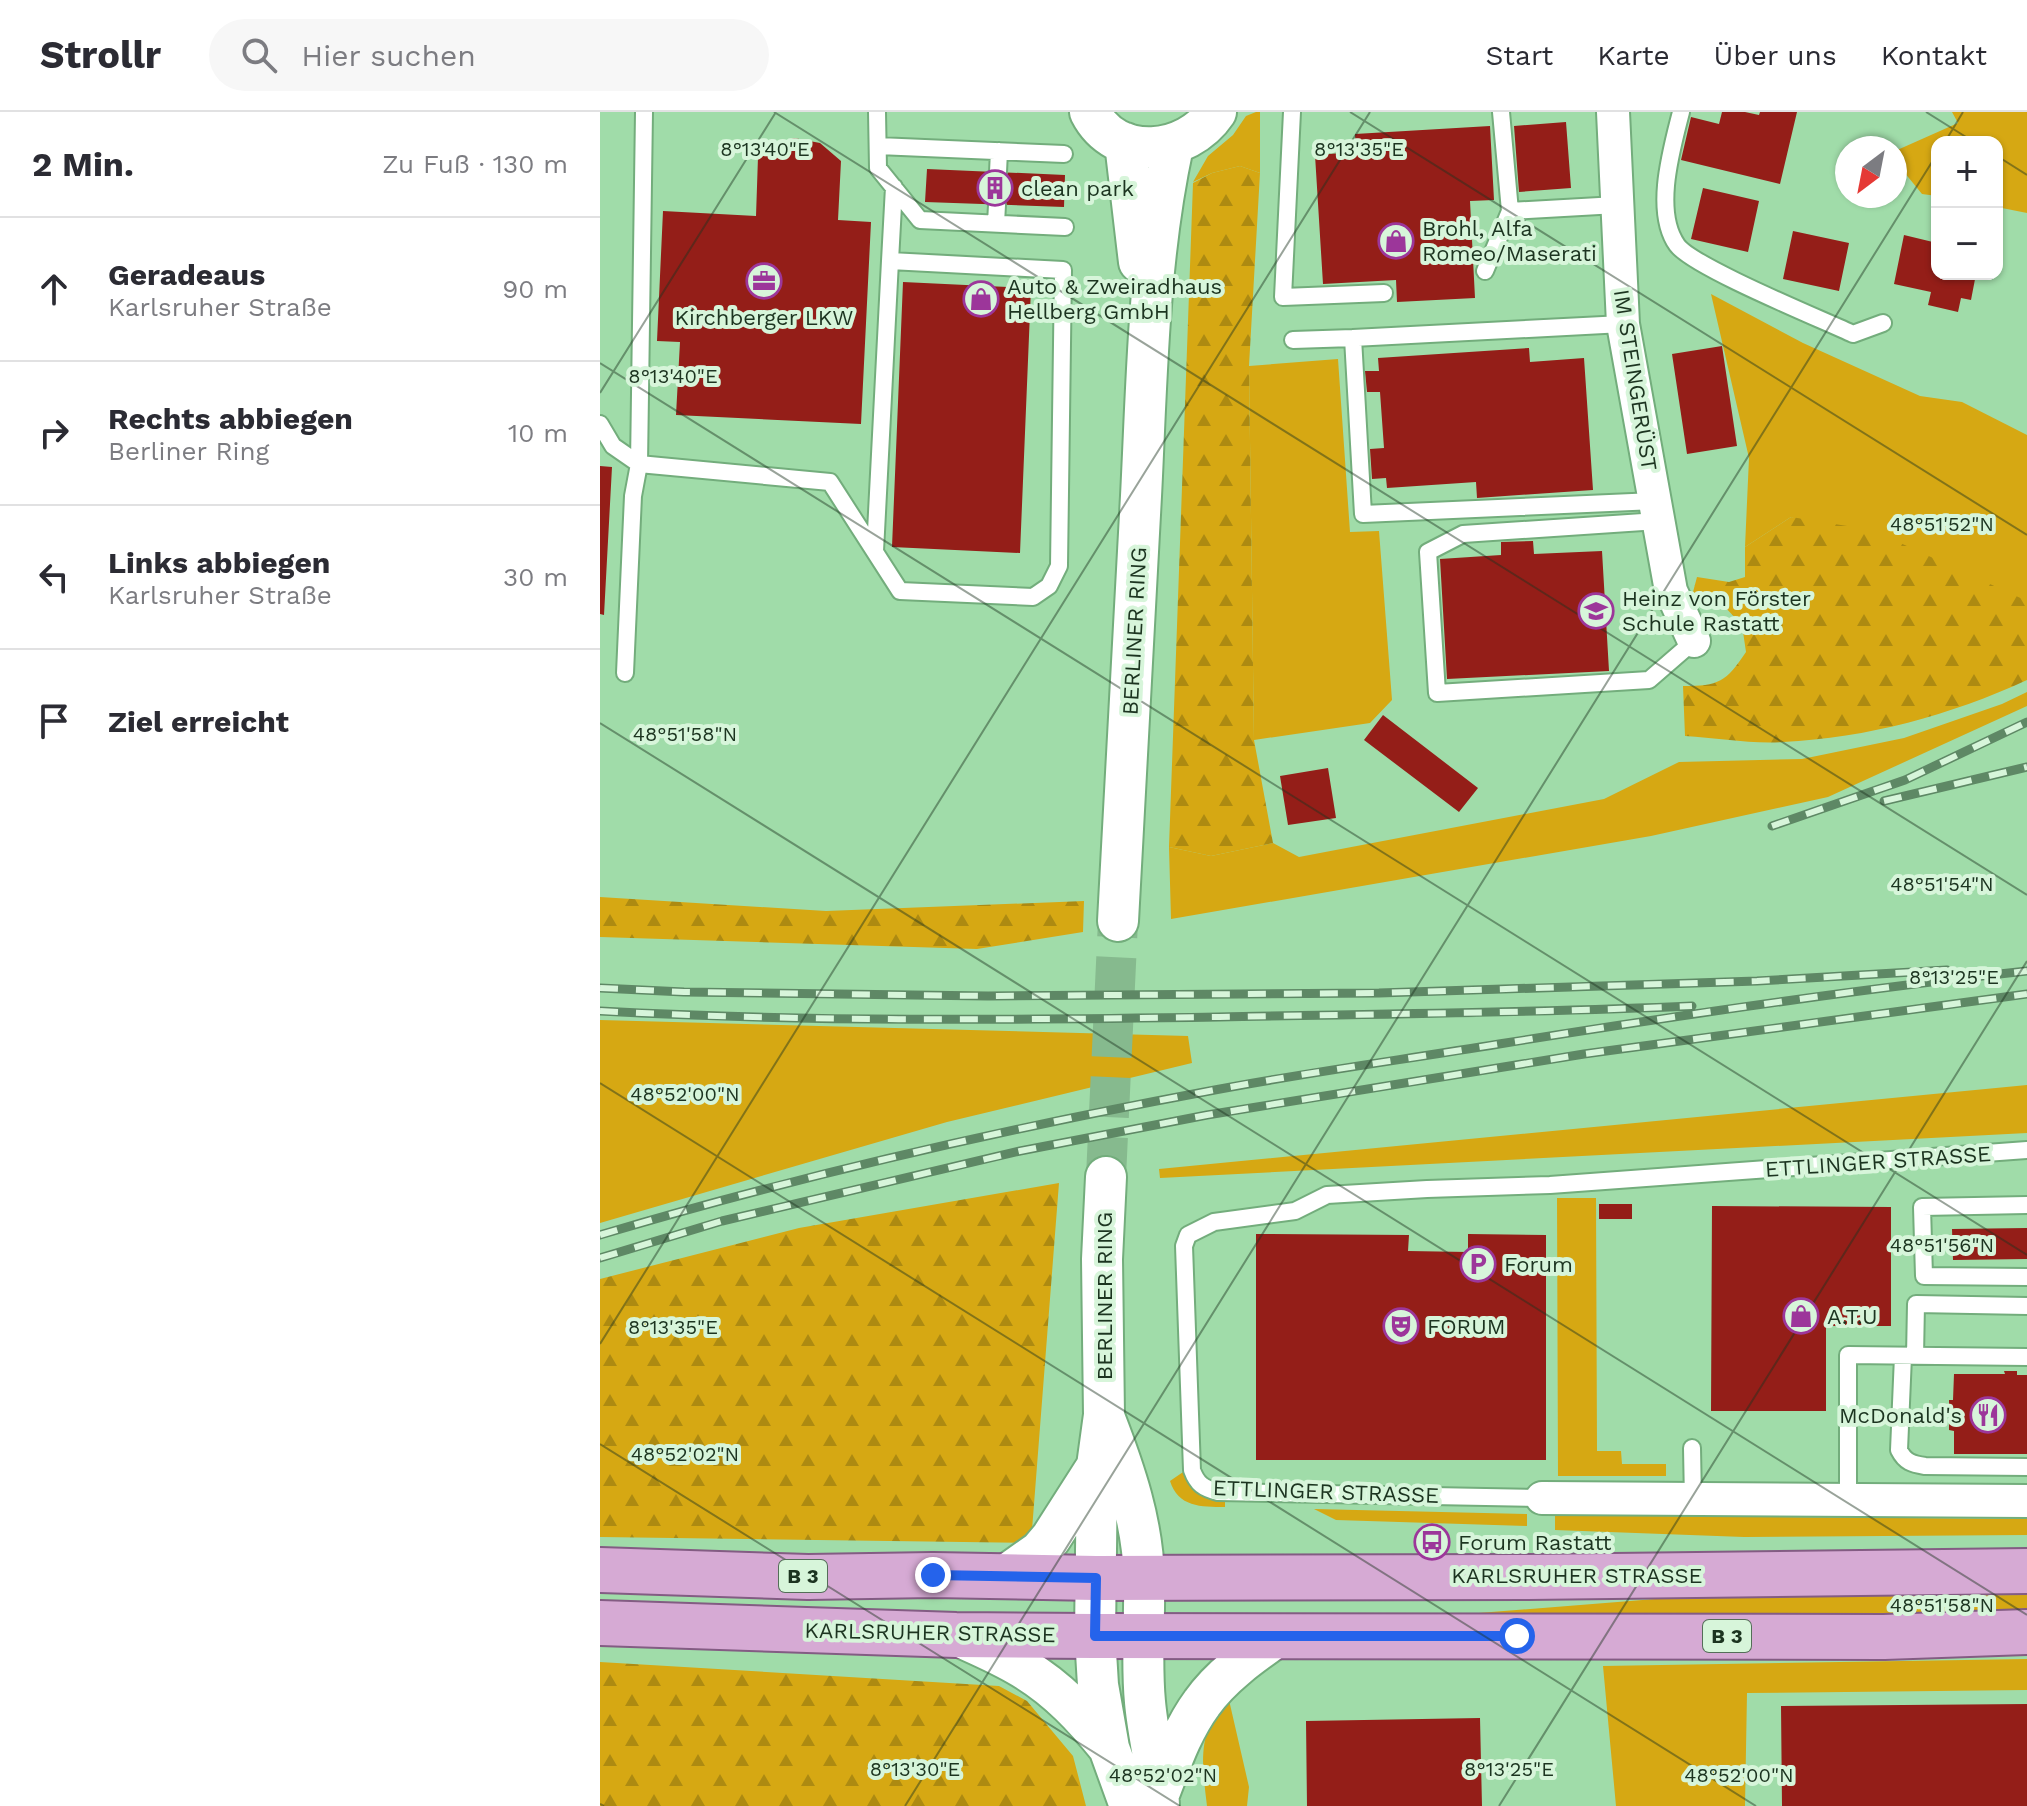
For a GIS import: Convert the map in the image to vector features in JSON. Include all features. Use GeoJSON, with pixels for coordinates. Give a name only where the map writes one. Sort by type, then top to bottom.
{"type":"FeatureCollection","features":[{"type":"Feature","properties":{"kind":"main road","name":"KARLSRUHER STRASSE"},"geometry":{"type":"LineString","coordinates":[[600,1570],[808,1577],[1006,1575],[1096,1578],[2027,1571]]}},
{"type":"Feature","properties":{"kind":"main road","name":"KARLSRUHER STRASSE"},"geometry":{"type":"LineString","coordinates":[[600,1623],[956,1635],[1095,1636],[1884,1637],[2027,1632]]}},
{"type":"Feature","properties":{"kind":"street"},"geometry":{"type":"LineString","coordinates":[[1090,112],[1107,132],[1141,148],[1173,146],[1192,137],[1208,124],[1216,112]]}},
{"type":"Feature","properties":{"kind":"street","name":"IM STEINGERÜST"},"geometry":{"type":"LineString","coordinates":[[1613,112],[1623,324],[1671,591],[1694,641]]}},
{"type":"Feature","properties":{"kind":"street","name":"BERLINER RING"},"geometry":{"type":"LineString","coordinates":[[1125,143],[1147,340]]}},
{"type":"Feature","properties":{"kind":"street","name":"BERLINER RING"},"geometry":{"type":"LineString","coordinates":[[1118,921],[1147,340],[1163,192],[1173,146]]}},
{"type":"Feature","properties":{"kind":"street","name":"BERLINER RING"},"geometry":{"type":"LineString","coordinates":[[1106,1177],[1102,1259],[1104,1415],[1097,1466],[1095,1636],[1098,1685],[1109,1748],[1149,1802]]}},
{"type":"Feature","properties":{"kind":"street","name":"BERLINER RING"},"geometry":{"type":"LineString","coordinates":[[1104,1415],[1125,1471],[1139,1526],[1144,1577],[1142,1636],[1149,1802]]}},
{"type":"Feature","properties":{"kind":"street"},"geometry":{"type":"LineString","coordinates":[[1006,1575],[1040,1551],[1051,1538],[1097,1466]]}},
{"type":"Feature","properties":{"kind":"street","name":"ETTLINGER STRASSE"},"geometry":{"type":"LineString","coordinates":[[1542,1498],[2027,1501]]}},
{"type":"Feature","properties":{"kind":"street"},"geometry":{"type":"LineString","coordinates":[[956,1635],[1021,1666],[1052,1687],[1080,1713],[1109,1748]]}},
{"type":"Feature","properties":{"kind":"street"},"geometry":{"type":"LineString","coordinates":[[1149,1802],[1203,1701],[1246,1659],[1278,1636]]}},
{"type":"Feature","properties":{"kind":"lane"},"geometry":{"type":"LineString","coordinates":[[625,673],[633,496],[639,464],[644,112]]}},
{"type":"Feature","properties":{"kind":"lane"},"geometry":{"type":"LineString","coordinates":[[877,112],[878,168],[920,220],[1065,227]]}},
{"type":"Feature","properties":{"kind":"lane"},"geometry":{"type":"LineString","coordinates":[[1292,112],[1283,297],[1384,293]]}},
{"type":"Feature","properties":{"kind":"lane"},"geometry":{"type":"LineString","coordinates":[[1485,271],[1510,211],[1501,112]]}},
{"type":"Feature","properties":{"kind":"lane"},"geometry":{"type":"LineString","coordinates":[[1681,112],[1664,188],[1670,227],[1677,246],[1700,263],[1853,334],[1883,323]]}},
{"type":"Feature","properties":{"kind":"lane"},"geometry":{"type":"LineString","coordinates":[[878,146],[1064,154]]}},
{"type":"Feature","properties":{"kind":"lane"},"geometry":{"type":"LineString","coordinates":[[998,172],[999,151]]}},
{"type":"Feature","properties":{"kind":"lane"},"geometry":{"type":"LineString","coordinates":[[875,552],[894,187]]}},
{"type":"Feature","properties":{"kind":"lane"},"geometry":{"type":"LineString","coordinates":[[996,223],[997,205]]}},
{"type":"Feature","properties":{"kind":"lane"},"geometry":{"type":"LineString","coordinates":[[1510,211],[1617,205]]}},
{"type":"Feature","properties":{"kind":"lane"},"geometry":{"type":"LineString","coordinates":[[600,424],[613,446],[639,464],[830,482],[900,591],[1033,597],[1049,586],[1059,566],[1063,270],[890,261]]}},
{"type":"Feature","properties":{"kind":"lane"},"geometry":{"type":"LineString","coordinates":[[1293,340],[1623,324]]}},
{"type":"Feature","properties":{"kind":"lane"},"geometry":{"type":"LineString","coordinates":[[1353,338],[1363,514],[1656,511]]}},
{"type":"Feature","properties":{"kind":"lane"},"geometry":{"type":"LineString","coordinates":[[1656,511],[1463,534],[1428,552],[1437,693],[1649,680],[1694,641]]}},
{"type":"Feature","properties":{"kind":"lane","name":"ETTLINGER STRASSE"},"geometry":{"type":"LineString","coordinates":[[1542,1498],[1231,1492],[1206,1489],[1196,1482],[1192,1470],[1184,1246],[1188,1235],[1214,1222],[1295,1211],[1327,1195],[1550,1185],[2027,1150]]}},
{"type":"Feature","properties":{"kind":"lane"},"geometry":{"type":"LineString","coordinates":[[2027,1205],[1922,1207],[1924,1276],[2027,1277]]}},
{"type":"Feature","properties":{"kind":"lane"},"geometry":{"type":"LineString","coordinates":[[2027,1306],[1916,1304],[1899,1450],[1904,1459],[1925,1466],[2027,1467]]}},
{"type":"Feature","properties":{"kind":"lane"},"geometry":{"type":"LineString","coordinates":[[1848,1501],[1848,1355],[2027,1357]]}},
{"type":"Feature","properties":{"kind":"lane"},"geometry":{"type":"LineString","coordinates":[[1692,1448],[1693,1501]]}},
{"type":"Feature","properties":{"kind":"green space"},"geometry":{"type":"Polygon","coordinates":[[[1260,112],[1260,173],[1240,166],[1193,182],[1208,156],[1233,135],[1246,116],[1260,112]]]}},
{"type":"Feature","properties":{"kind":"green space"},"geometry":{"type":"Polygon","coordinates":[[[1952,112],[2027,112],[2027,213],[2003,208],[2003,136],[1931,136],[1931,195],[1922,194],[1907,176],[1907,146],[1958,123],[1952,112]]]}},
{"type":"Feature","properties":{"kind":"green space"},"geometry":{"type":"Polygon","coordinates":[[[1240,166],[1260,173],[1249,366],[1254,740],[1273,843],[1211,856],[1169,847],[1193,183],[1212,173],[1240,166]]]}},
{"type":"Feature","properties":{"kind":"green space"},"geometry":{"type":"Polygon","coordinates":[[[1711,294],[1803,343],[1920,396],[1962,402],[2027,435],[2027,602],[1791,517],[1745,547],[1749,458],[1711,294]]]}},
{"type":"Feature","properties":{"kind":"green space"},"geometry":{"type":"Polygon","coordinates":[[[1338,359],[1350,532],[1379,531],[1392,700],[1370,723],[1254,740],[1249,366],[1338,359]]]}},
{"type":"Feature","properties":{"kind":"green space"},"geometry":{"type":"Polygon","coordinates":[[[1791,517],[1872,530],[2027,601],[2027,680],[1939,714],[1846,736],[1746,742],[1685,736],[1683,686],[1705,685],[1720,680],[1733,670],[1746,652],[1742,625],[1722,604],[1693,592],[1697,577],[1729,582],[1745,577],[1745,547],[1791,517]]]}},
{"type":"Feature","properties":{"kind":"green space"},"geometry":{"type":"Polygon","coordinates":[[[2027,692],[2027,706],[1828,797],[1651,836],[1171,919],[1169,847],[1211,856],[1273,843],[1299,857],[1604,799],[1679,762],[1802,759],[1904,738],[2002,704],[2027,692]]]}},
{"type":"Feature","properties":{"kind":"green space"},"geometry":{"type":"Polygon","coordinates":[[[600,897],[826,911],[1084,901],[1083,932],[977,949],[600,937],[600,897]]]}},
{"type":"Feature","properties":{"kind":"green space"},"geometry":{"type":"Polygon","coordinates":[[[600,1020],[1188,1036],[1192,1063],[947,1122],[600,1223],[600,1020]]]}},
{"type":"Feature","properties":{"kind":"green space"},"geometry":{"type":"Polygon","coordinates":[[[2027,1085],[2027,1133],[1160,1178],[1159,1169],[2027,1085]]]}},
{"type":"Feature","properties":{"kind":"green space"},"geometry":{"type":"Polygon","coordinates":[[[1059,1183],[1031,1543],[600,1537],[600,1279],[799,1228],[1059,1183]]]}},
{"type":"Feature","properties":{"kind":"green space"},"geometry":{"type":"Polygon","coordinates":[[[1557,1198],[1596,1198],[1597,1451],[1621,1451],[1622,1464],[1666,1464],[1666,1476],[1558,1476],[1557,1198]]]}},
{"type":"Feature","properties":{"kind":"green space"},"geometry":{"type":"Polygon","coordinates":[[[1186,1470],[1225,1497],[1225,1507],[1199,1506],[1179,1496],[1170,1481],[1186,1470]]]}},
{"type":"Feature","properties":{"kind":"green space"},"geometry":{"type":"Polygon","coordinates":[[[1314,1509],[1527,1514],[1527,1526],[1336,1520],[1314,1509]]]}},
{"type":"Feature","properties":{"kind":"green space"},"geometry":{"type":"Polygon","coordinates":[[[1555,1515],[2027,1519],[2027,1535],[1744,1537],[1555,1530],[1555,1515]]]}},
{"type":"Feature","properties":{"kind":"green space"},"geometry":{"type":"Polygon","coordinates":[[[2027,1595],[2027,1614],[1466,1620],[1466,1614],[1680,1597],[2027,1595]]]}},
{"type":"Feature","properties":{"kind":"green space"},"geometry":{"type":"Polygon","coordinates":[[[2027,1659],[2027,1690],[1747,1693],[1745,1806],[1616,1806],[1603,1666],[2027,1659]]]}},
{"type":"Feature","properties":{"kind":"green space"},"geometry":{"type":"Polygon","coordinates":[[[600,1662],[999,1686],[1027,1701],[1073,1756],[1086,1806],[600,1806],[600,1662]]]}},
{"type":"Feature","properties":{"kind":"green space"},"geometry":{"type":"Polygon","coordinates":[[[1229,1700],[1249,1787],[1247,1806],[1207,1806],[1203,1766],[1206,1736],[1213,1720],[1229,1700]]]}},
{"type":"Feature","properties":{"kind":"building"},"geometry":{"type":"Polygon","coordinates":[[[1722,112],[1759,115],[1760,112],[1797,112],[1780,184],[1681,160],[1691,117],[1719,124],[1722,112]]]}},
{"type":"Feature","properties":{"kind":"building"},"geometry":{"type":"Polygon","coordinates":[[[1566,122],[1571,188],[1519,192],[1514,126],[1566,122]]]}},
{"type":"Feature","properties":{"kind":"building","name":"Brohl, Alfa Romeo/Maserati"},"geometry":{"type":"Polygon","coordinates":[[[1490,126],[1494,200],[1470,201],[1475,298],[1397,302],[1396,280],[1323,284],[1315,155],[1356,152],[1355,134],[1490,126]]]}},
{"type":"Feature","properties":{"kind":"building","name":"Kirchberger LKW"},"geometry":{"type":"Polygon","coordinates":[[[794,138],[820,143],[841,161],[838,220],[871,222],[861,424],[676,415],[680,342],[657,341],[663,211],[756,216],[758,157],[769,147],[794,138]]]}},
{"type":"Feature","properties":{"kind":"building","name":"clean park"},"geometry":{"type":"Polygon","coordinates":[[[927,169],[1065,175],[1064,207],[925,202],[927,169]]]}},
{"type":"Feature","properties":{"kind":"building"},"geometry":{"type":"Polygon","coordinates":[[[1703,188],[1759,201],[1748,252],[1691,239],[1703,188]]]}},
{"type":"Feature","properties":{"kind":"building"},"geometry":{"type":"Polygon","coordinates":[[[1793,231],[1849,243],[1839,291],[1783,279],[1793,231]]]}},
{"type":"Feature","properties":{"kind":"building"},"geometry":{"type":"Polygon","coordinates":[[[1904,235],[1931,242],[1931,280],[1975,280],[1971,300],[1961,298],[1958,312],[1928,305],[1931,292],[1894,284],[1904,235]]]}},
{"type":"Feature","properties":{"kind":"building"},"geometry":{"type":"Polygon","coordinates":[[[903,282],[1031,288],[1020,553],[892,547],[903,282]]]}},
{"type":"Feature","properties":{"kind":"building"},"geometry":{"type":"Polygon","coordinates":[[[1722,346],[1737,446],[1687,454],[1672,354],[1722,346]]]}},
{"type":"Feature","properties":{"kind":"building"},"geometry":{"type":"Polygon","coordinates":[[[1529,348],[1530,362],[1584,358],[1593,490],[1477,498],[1476,482],[1387,488],[1386,478],[1372,479],[1370,449],[1384,448],[1380,392],[1367,392],[1365,371],[1379,371],[1378,358],[1529,348]]]}},
{"type":"Feature","properties":{"kind":"building"},"geometry":{"type":"Polygon","coordinates":[[[600,466],[612,467],[604,615],[600,614],[600,466]]]}},
{"type":"Feature","properties":{"kind":"building"},"geometry":{"type":"Polygon","coordinates":[[[1533,541],[1534,554],[1602,551],[1609,671],[1447,679],[1440,559],[1501,555],[1501,542],[1533,541]]]}},
{"type":"Feature","properties":{"kind":"building"},"geometry":{"type":"Polygon","coordinates":[[[1383,715],[1478,788],[1459,812],[1364,740],[1383,715]]]}},
{"type":"Feature","properties":{"kind":"building"},"geometry":{"type":"Polygon","coordinates":[[[1328,768],[1336,818],[1288,825],[1280,776],[1328,768]]]}},
{"type":"Feature","properties":{"kind":"building"},"geometry":{"type":"Polygon","coordinates":[[[1599,1204],[1632,1204],[1632,1219],[1599,1219],[1599,1204]]]}},
{"type":"Feature","properties":{"kind":"building","name":"A.T.U"},"geometry":{"type":"Polygon","coordinates":[[[1712,1206],[1891,1207],[1891,1326],[1826,1326],[1826,1411],[1711,1411],[1712,1206]]]}},
{"type":"Feature","properties":{"kind":"building"},"geometry":{"type":"Polygon","coordinates":[[[2027,1228],[2027,1259],[1953,1260],[1952,1229],[2027,1228]]]}},
{"type":"Feature","properties":{"kind":"building","name":"FORUM"},"geometry":{"type":"Polygon","coordinates":[[[1256,1234],[1409,1235],[1408,1251],[1468,1252],[1468,1234],[1546,1235],[1546,1460],[1256,1460],[1256,1234]]]}},
{"type":"Feature","properties":{"kind":"building","name":"McDonald's"},"geometry":{"type":"Polygon","coordinates":[[[2004,1371],[2027,1375],[2027,1454],[1954,1454],[1954,1431],[1949,1430],[1949,1400],[1953,1400],[1954,1374],[2005,1374],[2004,1371]]]}},
{"type":"Feature","properties":{"kind":"building"},"geometry":{"type":"Polygon","coordinates":[[[2027,1704],[2027,1806],[1782,1806],[1781,1706],[2027,1704]]]}},
{"type":"Feature","properties":{"kind":"building"},"geometry":{"type":"Polygon","coordinates":[[[1480,1718],[1482,1806],[1307,1806],[1306,1721],[1480,1718]]]}},
{"type":"Feature","properties":{"kind":"tunnel"},"geometry":{"type":"LineString","coordinates":[[1106,1177],[1118,921]]}},
{"type":"Feature","properties":{"kind":"railway"},"geometry":{"type":"LineString","coordinates":[[1772,826],[1905,780],[2027,722]]}},
{"type":"Feature","properties":{"kind":"railway"},"geometry":{"type":"LineString","coordinates":[[1884,801],[2027,767]]}},
{"type":"Feature","properties":{"kind":"railway"},"geometry":{"type":"LineString","coordinates":[[600,988],[988,996],[1379,993],[1757,981],[1947,970]]}},
{"type":"Feature","properties":{"kind":"railway"},"geometry":{"type":"LineString","coordinates":[[600,1235],[749,1193],[900,1156],[1051,1122],[1241,1085],[1697,1014],[2027,971]]}},
{"type":"Feature","properties":{"kind":"railway"},"geometry":{"type":"LineString","coordinates":[[600,1258],[722,1221],[1020,1151],[1207,1115],[1584,1054],[2027,994]]}},
{"type":"Feature","properties":{"kind":"railway"},"geometry":{"type":"LineString","coordinates":[[600,1011],[832,1019],[987,1019],[1455,1013],[1692,1006]]}},
{"type":"Feature","properties":{"kind":"place","name":"clean park"},"geometry":{"type":"Point","coordinates":[995,188]}},
{"type":"Feature","properties":{"kind":"place","name":"Brohl, Alfa Romeo/Maserati"},"geometry":{"type":"Point","coordinates":[1396,241]}},
{"type":"Feature","properties":{"kind":"place","name":"Kirchberger LKW"},"geometry":{"type":"Point","coordinates":[764,281]}},
{"type":"Feature","properties":{"kind":"place","name":"Auto & Zweiradhaus Hellberg GmbH"},"geometry":{"type":"Point","coordinates":[981,299]}},
{"type":"Feature","properties":{"kind":"place","name":"Heinz von Förster Schule Rastatt"},"geometry":{"type":"Point","coordinates":[1596,611]}},
{"type":"Feature","properties":{"kind":"place","name":"Forum"},"geometry":{"type":"Point","coordinates":[1478,1264]}},
{"type":"Feature","properties":{"kind":"place","name":"A.T.U"},"geometry":{"type":"Point","coordinates":[1801,1316]}},
{"type":"Feature","properties":{"kind":"place","name":"FORUM"},"geometry":{"type":"Point","coordinates":[1401,1326]}},
{"type":"Feature","properties":{"kind":"place","name":"McDonald's"},"geometry":{"type":"Point","coordinates":[1988,1415]}},
{"type":"Feature","properties":{"kind":"place","name":"Forum Rastatt"},"geometry":{"type":"Point","coordinates":[1432,1542]}},
{"type":"Feature","properties":{"kind":"route"},"geometry":{"type":"LineString","coordinates":[[933,1575],[1096,1578],[1095,1636],[1517,1636]]}}]}
